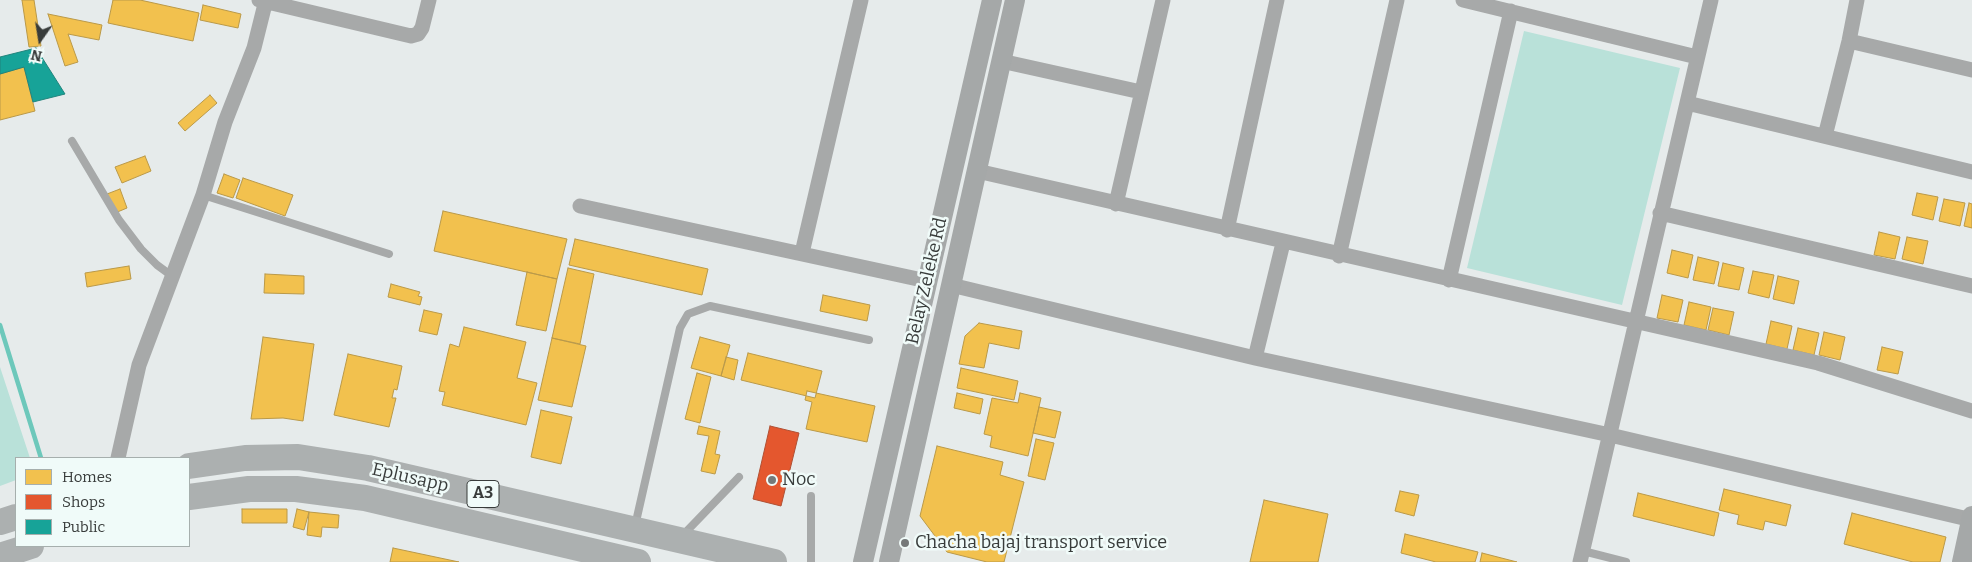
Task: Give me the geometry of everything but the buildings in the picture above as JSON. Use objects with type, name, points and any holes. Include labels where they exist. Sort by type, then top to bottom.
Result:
[{"type":"highway","name":"Eplusapp","points":[[190,466],[245,458],[298,457],[368,468],[680,538],[774,562]]},
{"type":"highway","name":"A3","points":[[190,497],[249,489],[296,489],[366,498],[638,562]]},
{"type":"highway","points":[[0,522],[15,517]]},
{"type":"highway","points":[[0,556],[28,547]]},
{"type":"street","points":[[118,457],[139,365],[203,195],[225,122],[254,48],[264,1],[411,36],[418,34],[422,28],[429,0]]},
{"type":"street","points":[[802,253],[861,0]]},
{"type":"street","name":"Belay Zeleke Rd","points":[[863,562],[992,0]]},
{"type":"street","name":"Belay Zeleke Rd","points":[[889,562],[1015,0]]},
{"type":"street","points":[[1116,204],[1163,0]]},
{"type":"street","points":[[1227,230],[1277,0]]},
{"type":"street","points":[[1339,256],[1397,0]]},
{"type":"street","points":[[1463,0],[1696,57]]},
{"type":"street","points":[[1582,557],[1710,0]]},
{"type":"street","points":[[1825,136],[1849,41],[1856,0]]},
{"type":"street","points":[[1449,280],[1511,11]]},
{"type":"street","points":[[1849,41],[1972,70]]},
{"type":"street","points":[[979,56],[1141,92]]},
{"type":"street","points":[[1687,103],[1972,172]]},
{"type":"street","points":[[977,171],[1339,256],[1818,363],[1972,410]]},
{"type":"street","points":[[580,206],[951,285],[1255,358],[1610,435],[1972,518],[1962,562]]},
{"type":"street","points":[[1660,213],[1972,286]]},
{"type":"street","points":[[1255,358],[1283,243]]},
{"type":"lane","points":[[72,141],[119,220],[152,260],[172,276]]},
{"type":"lane","points":[[203,195],[389,254]]},
{"type":"lane","points":[[634,528],[680,328],[688,314],[710,306],[869,340]]},
{"type":"lane","points":[[680,538],[739,477]]},
{"type":"lane","points":[[811,496],[811,562]]},
{"type":"lane","points":[[1582,557],[1626,562]]},
{"type":"green space","points":[[1524,31],[1680,68],[1622,305],[1467,268]]},
{"type":"green space","points":[[0,367],[30,457],[15,457],[15,480],[0,486]]},
{"type":"waterway","points":[[0,325],[41,457]]},
{"type":"place","name":"Noc","points":[[772,480]]},
{"type":"place","name":"Chacha bajaj transport service","points":[[905,543]]}]
